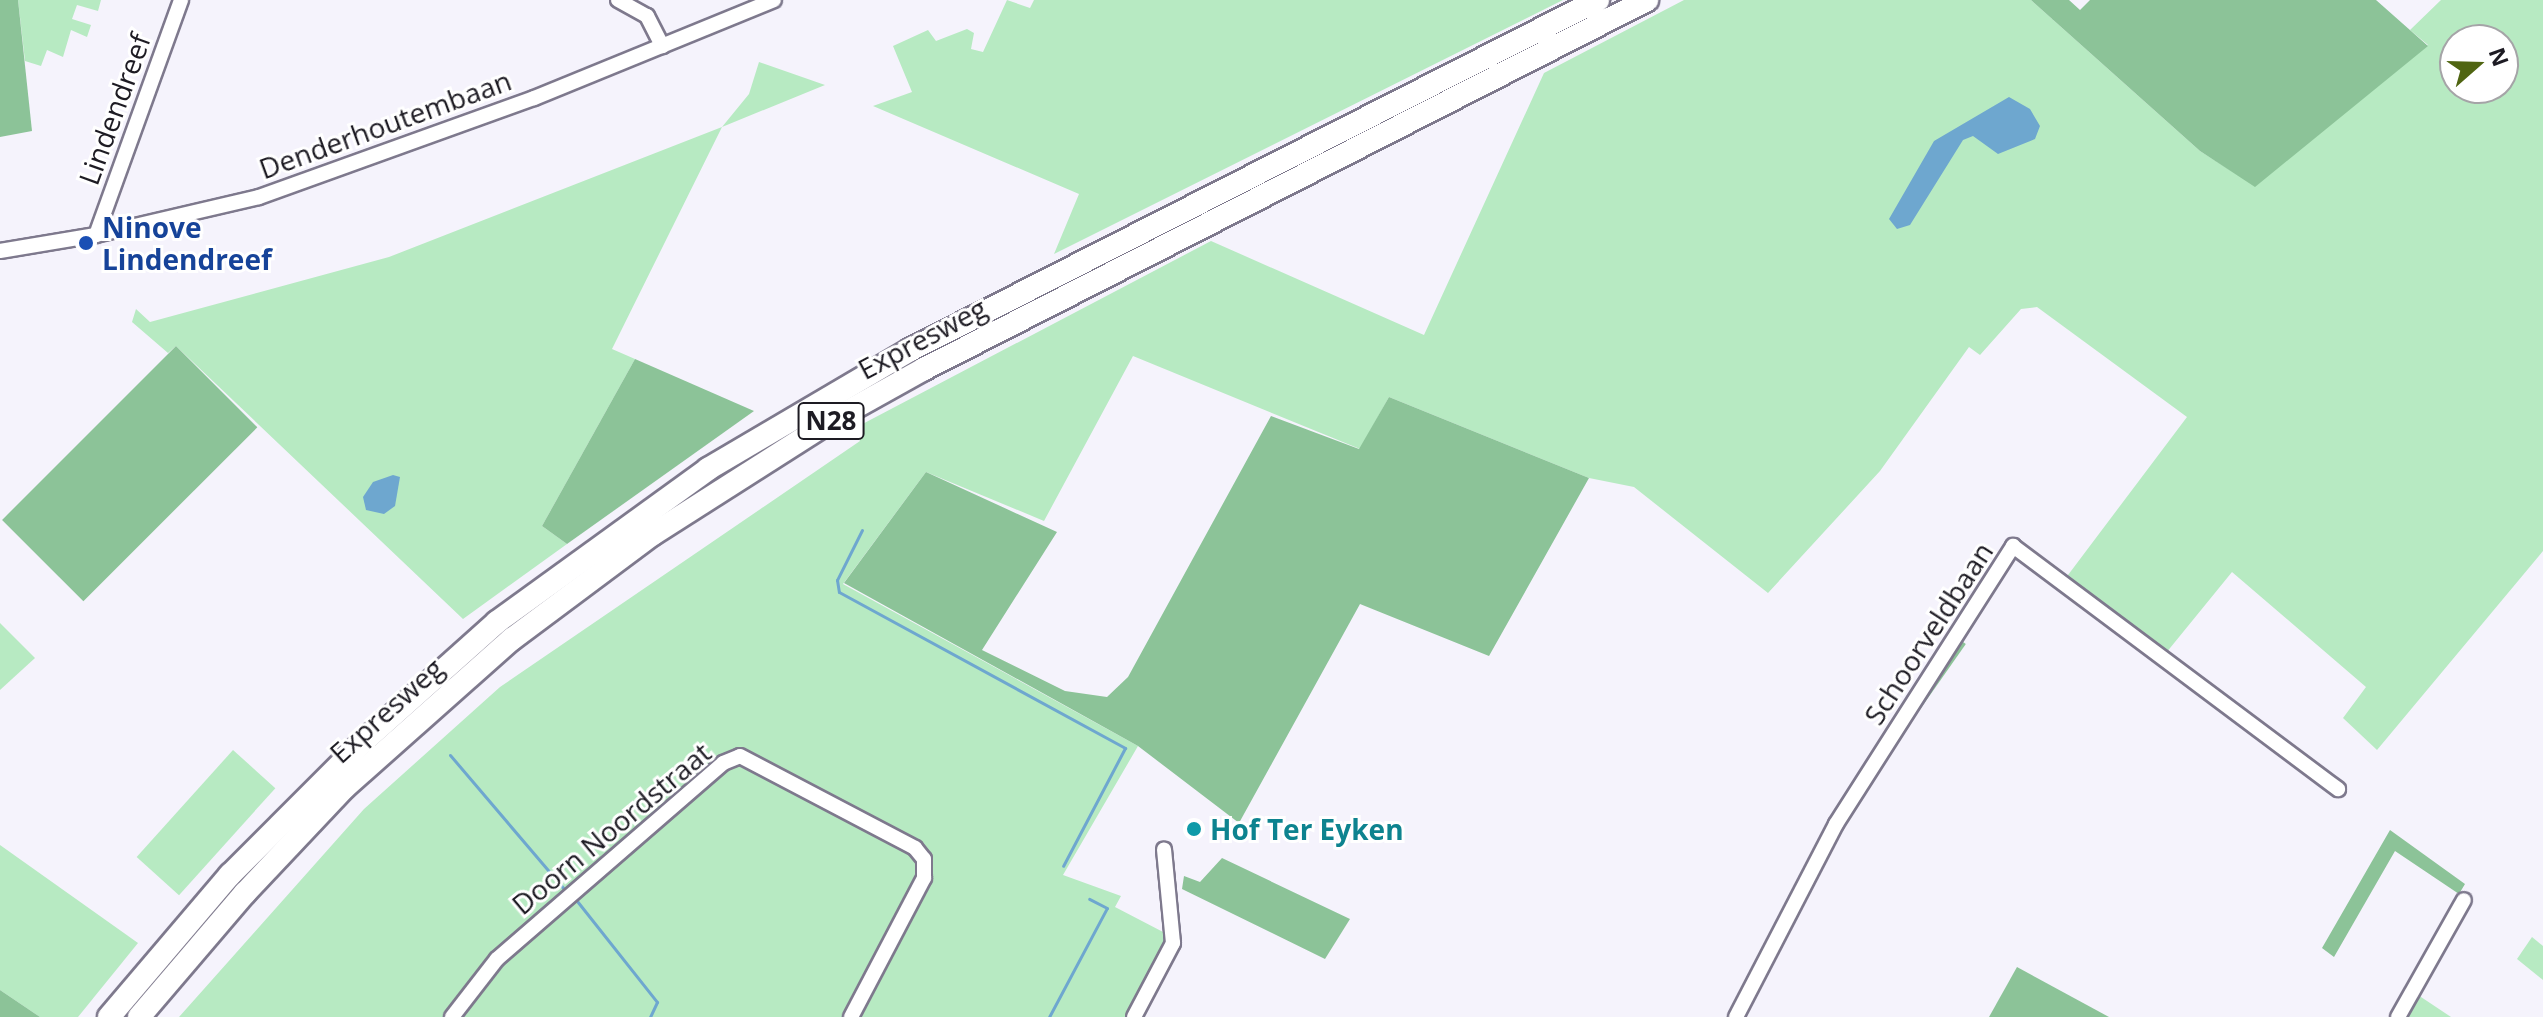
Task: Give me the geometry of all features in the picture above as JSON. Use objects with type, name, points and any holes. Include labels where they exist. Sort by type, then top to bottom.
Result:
[{"type":"highway","name":"Expresweg","points":[[109,1017],[230,875],[364,741],[497,622],[686,484],[910,350],[1598,0]]},
{"type":"highway","name":"Expresweg","points":[[139,1017],[245,893],[344,788],[512,639],[653,534],[827,423],[924,369],[1647,0]]},
{"type":"street","name":"Lindendreef","points":[[96,235],[181,0]]},
{"type":"street","points":[[618,0],[647,16],[662,46]]},
{"type":"street","name":"Denderhoutembaan","points":[[0,251],[96,235],[259,197],[662,46],[774,0]]},
{"type":"street","name":"Schoorveldbaan","points":[[1736,1017],[1836,824],[2013,546],[2338,789]]},
{"type":"street","name":"Doorn Noordstraat","points":[[452,1017],[497,959],[723,763],[740,756],[915,848],[924,859],[924,878],[851,1017]]},
{"type":"street","points":[[1134,1017],[1173,943],[1164,849]]},
{"type":"street","points":[[2398,1017],[2464,900]]},
{"type":"green space","points":[[0,0],[18,0],[32,131],[0,137]]},
{"type":"green space","points":[[18,0],[101,0],[98,11],[77,5],[72,19],[91,25],[87,37],[71,30],[63,57],[47,50],[41,66],[25,61]]},
{"type":"green space","points":[[1007,0],[1030,8],[1034,0],[1563,0],[1054,254],[1079,194],[873,106],[912,92],[893,46],[928,30],[936,41],[967,29],[974,33],[971,49],[983,52]]},
{"type":"green space","points":[[1684,0],[2031,0],[2200,151],[2255,186],[2428,45],[2410,30],[2441,0],[2543,0],[2543,551],[2377,750],[2343,718],[2366,687],[2232,572],[2166,653],[2065,579],[2187,417],[2037,307],[2021,309],[1980,355],[1969,347],[1880,471],[1768,593],[1634,487],[1589,478],[1389,397],[1360,449],[1133,356],[1044,521],[926,472],[843,584],[1138,746],[1063,875],[1121,896],[1115,907],[1165,933],[1166,944],[1129,1017],[179,1017],[364,809],[500,687],[860,441],[853,429],[1211,241],[1424,335],[1544,73]]},
{"type":"green space","points":[[2031,0],[2069,0],[2080,10],[2090,0],[2376,0],[2428,46],[2255,187],[2200,151]]},
{"type":"green space","points":[[759,62],[825,85],[722,127],[749,94]]},
{"type":"green space","points":[[722,127],[612,349],[635,359],[542,526],[567,544],[463,619],[176,346],[168,353],[132,322],[136,309],[150,322],[389,257]]},
{"type":"green space","points":[[176,346],[257,427],[83,601],[2,520]]},
{"type":"green space","points":[[635,359],[754,411],[567,544],[542,526]]},
{"type":"green space","points":[[1389,397],[1589,478],[1489,656],[1360,604],[1239,823],[1138,746],[844,583],[926,472],[1057,532],[982,650],[1065,691],[1107,697],[1128,677],[1271,416],[1359,449]]},
{"type":"green space","points":[[0,623],[35,658],[0,690]]},
{"type":"green space","points":[[1956,637],[1966,644],[1852,806],[1842,799]]},
{"type":"green space","points":[[233,750],[275,788],[179,895],[137,857]]},
{"type":"green space","points":[[2390,830],[2465,884],[2459,894],[2395,851],[2334,957],[2322,948]]},
{"type":"green space","points":[[0,845],[138,943],[78,1017],[40,1017],[0,990]]},
{"type":"green space","points":[[1222,858],[1350,919],[1325,959],[1182,889],[1184,876],[1200,882]]},
{"type":"green space","points":[[2532,937],[2543,946],[2543,980],[2517,959]]},
{"type":"green space","points":[[2017,967],[2109,1017],[1989,1017]]},
{"type":"green space","points":[[0,990],[40,1017],[0,1017]]},
{"type":"green space","points":[[2418,995],[2451,1017],[2405,1017]]},
{"type":"water","points":[[2009,97],[2030,109],[2040,126],[2035,139],[1998,154],[1973,136],[1963,140],[1910,225],[1897,229],[1889,219],[1934,141]]},
{"type":"water","points":[[393,475],[400,477],[395,506],[384,514],[366,510],[363,497],[373,482]]},
{"type":"waterway","points":[[862,530],[837,580],[839,592],[1125,748],[1063,866]]},
{"type":"waterway","points":[[450,755],[564,889]]},
{"type":"waterway","points":[[1049,1017],[1107,908],[1089,899]]},
{"type":"waterway","points":[[577,901],[657,1002],[650,1017]]},
{"type":"place","name":"Ninove Lindendreef","points":[[86,243]]},
{"type":"place","name":"Hof Ter Eyken","points":[[1194,829]]}]
